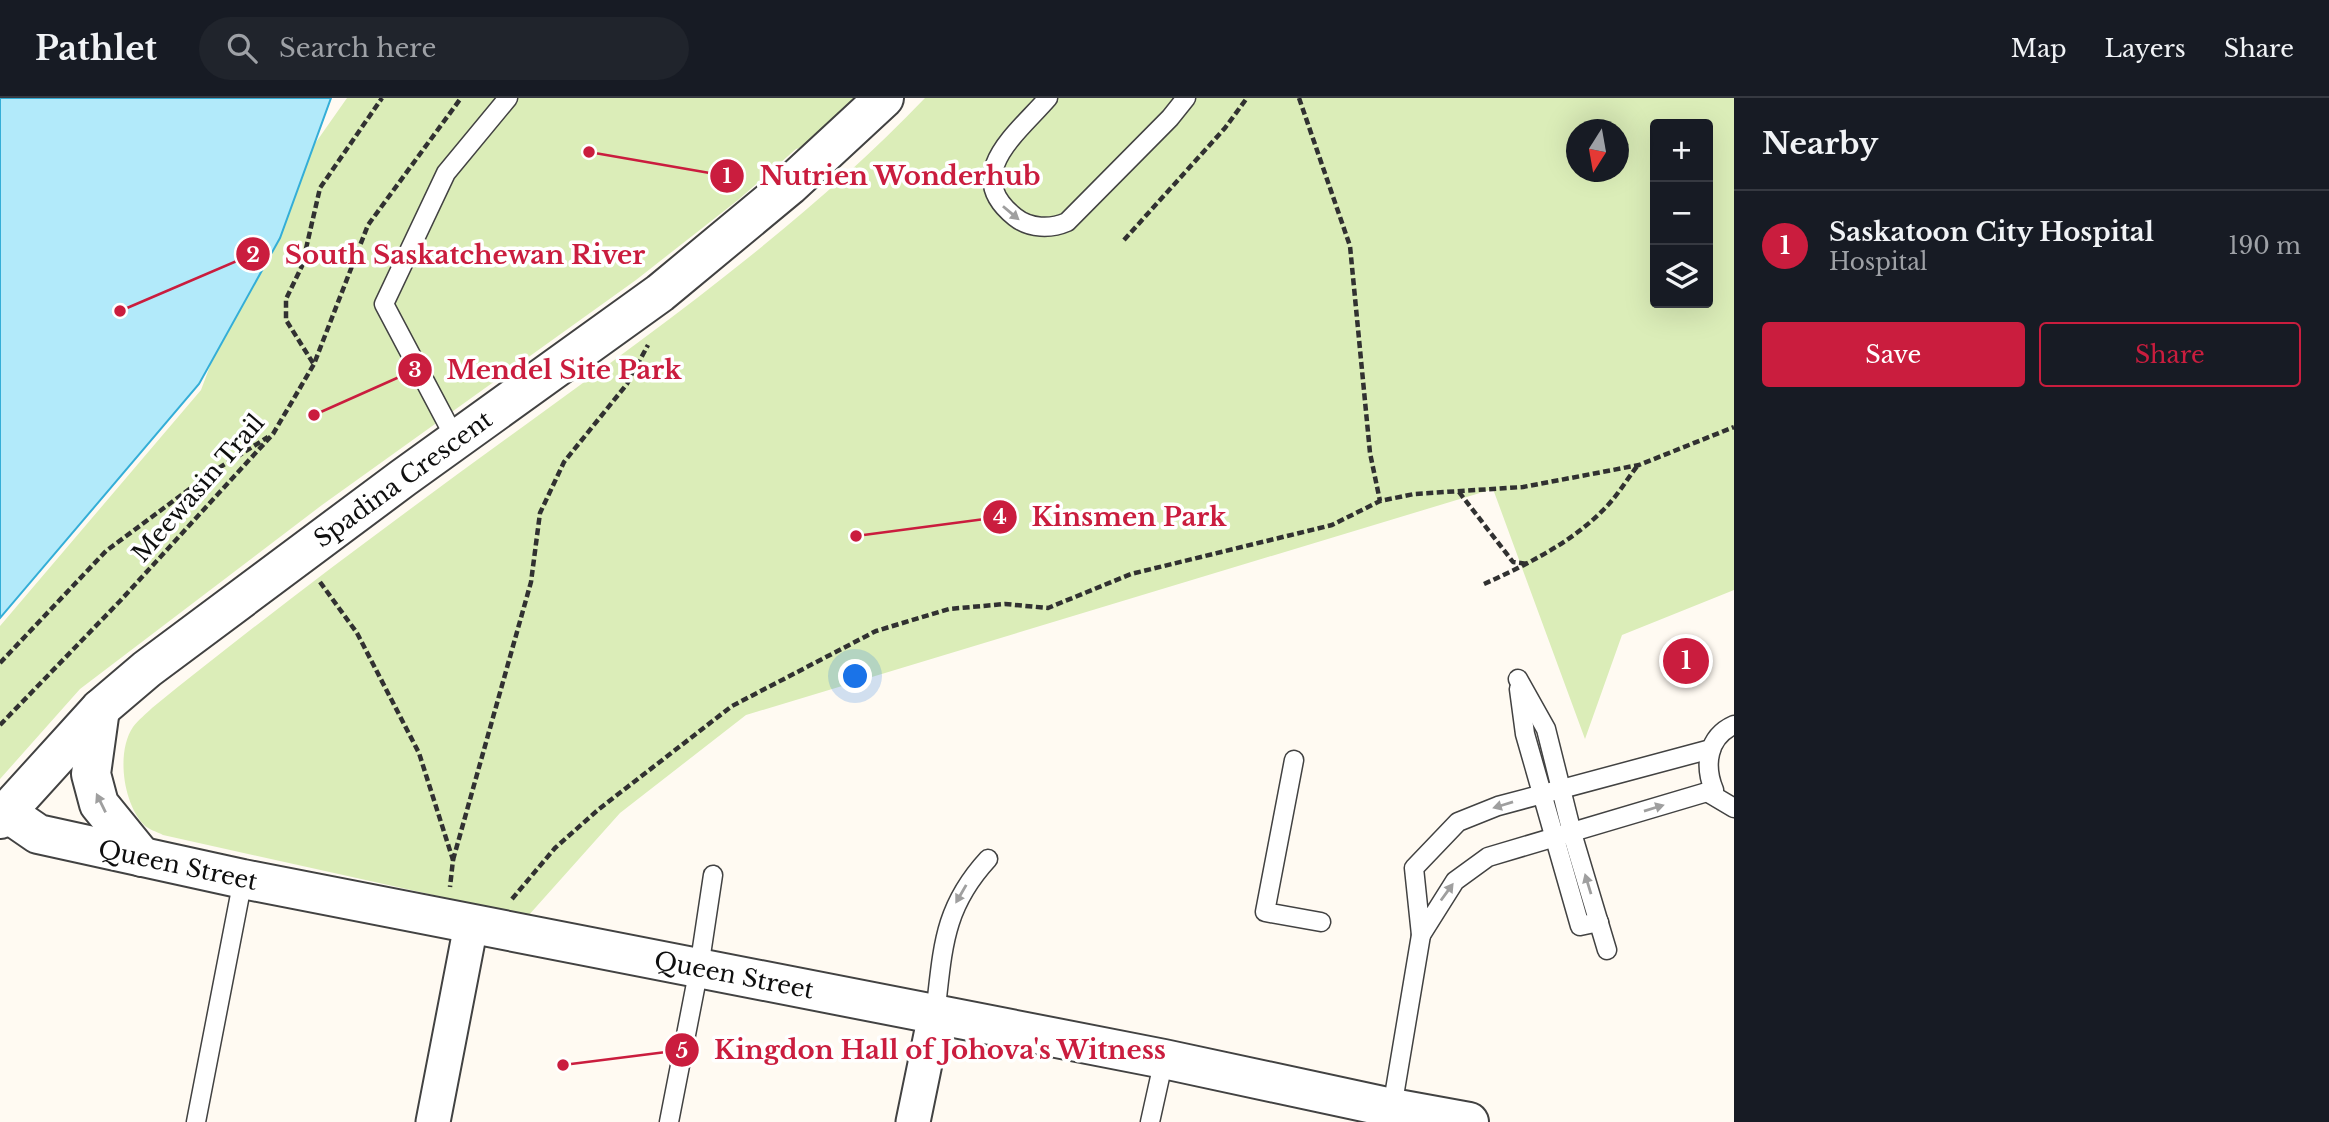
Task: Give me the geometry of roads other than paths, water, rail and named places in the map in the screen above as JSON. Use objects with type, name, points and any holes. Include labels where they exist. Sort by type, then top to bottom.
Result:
[{"type":"street","name":"Spadina Crescent","points":[[3,816],[100,709],[192,633],[660,293],[723,244],[884,98]]},
{"type":"street","points":[[100,709],[91,774],[99,804],[142,857]]},
{"type":"street","name":"Queen Street","points":[[3,816],[38,834],[243,879],[1164,1059],[1391,1115],[1469,1122]]},
{"type":"street","points":[[433,1122],[457,921]]},
{"type":"street","points":[[913,1122],[935,1015]]},
{"type":"lane","points":[[456,440],[384,304],[446,173],[508,98]]},
{"type":"lane","points":[[1048,98],[1005,146],[991,180],[992,189],[1001,205],[1021,221],[1054,227],[1067,222],[1170,118],[1186,98]]},
{"type":"lane","points":[[1599,922],[1580,926],[1525,734],[1518,679],[1546,729],[1572,832],[1599,922],[1607,950]]},
{"type":"lane","points":[[1421,935],[1455,881],[1488,857],[1714,790],[1707,762],[1711,749],[1718,737],[1734,725]]},
{"type":"lane","points":[[1391,1115],[1421,935],[1415,868],[1458,822],[1498,806],[1711,749]]},
{"type":"lane","points":[[1294,760],[1265,912],[1321,922]]},
{"type":"lane","points":[[1707,792],[1734,808]]},
{"type":"lane","points":[[935,1015],[945,935],[955,902],[970,879],[988,859]]},
{"type":"lane","points":[[669,1122],[699,968],[713,875]]},
{"type":"lane","points":[[196,1122],[243,879]]},
{"type":"lane","points":[[1150,1122],[1164,1059]]},
{"type":"water","points":[[0,98],[331,98],[280,238],[199,384],[0,618]]},
{"type":"place","name":"Nutrien Wonderhub","points":[[589,152]]},
{"type":"place","name":"South Saskatchewan River","points":[[120,311]]},
{"type":"place","name":"Mendel Site Park","points":[[314,415]]},
{"type":"place","name":"Kinsmen Park","points":[[856,536]]},
{"type":"place","name":"Saskatoon City Hospital","points":[[1686,661]]},
{"type":"place","name":"Kingdon Hall of Johova's Witness","points":[[563,1065]]}]
